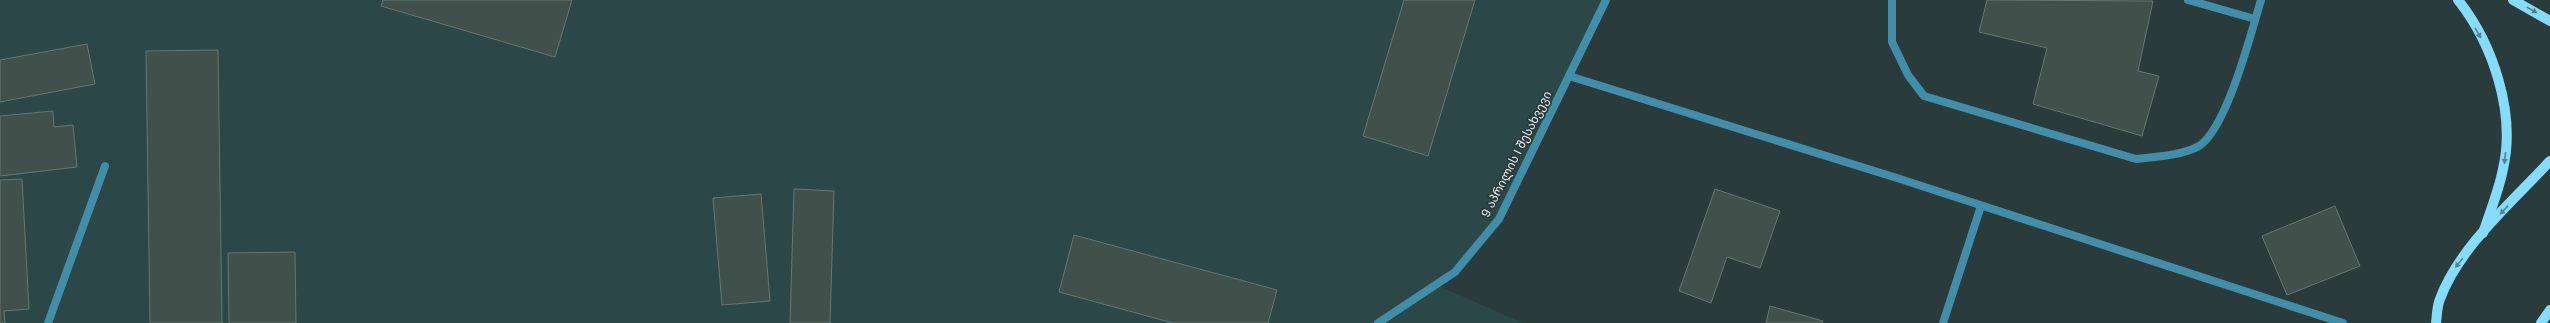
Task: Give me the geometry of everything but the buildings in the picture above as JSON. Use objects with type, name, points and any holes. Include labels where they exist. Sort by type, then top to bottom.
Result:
[{"type":"main road","points":[[2458,0],[2482,40],[2497,75],[2503,104],[2507,140],[2504,169],[2483,233]]},
{"type":"main road","points":[[2513,0],[2550,20]]},
{"type":"main road","points":[[2436,323],[2440,300],[2454,269],[2483,233],[2550,161]]},
{"type":"main road","points":[[2541,323],[2550,310]]},
{"type":"street","name":"9 აპრილის I შესახვევი","points":[[1378,323],[1455,272],[1499,220],[1606,0]]},
{"type":"street","points":[[1892,0],[1892,42],[1908,75],[1924,96],[2136,159],[2167,156],[2199,146],[2220,121],[2239,73],[2261,0]]},
{"type":"street","points":[[2188,0],[2255,19]]},
{"type":"street","points":[[1569,76],[1981,206],[2343,323]]},
{"type":"street","points":[[48,323],[105,166]]},
{"type":"street","points":[[1944,323],[1981,206]]},
{"type":"shaded area","points":[[0,0],[1609,0],[1502,222],[1472,256],[1439,286],[1523,323],[0,323]]}]
